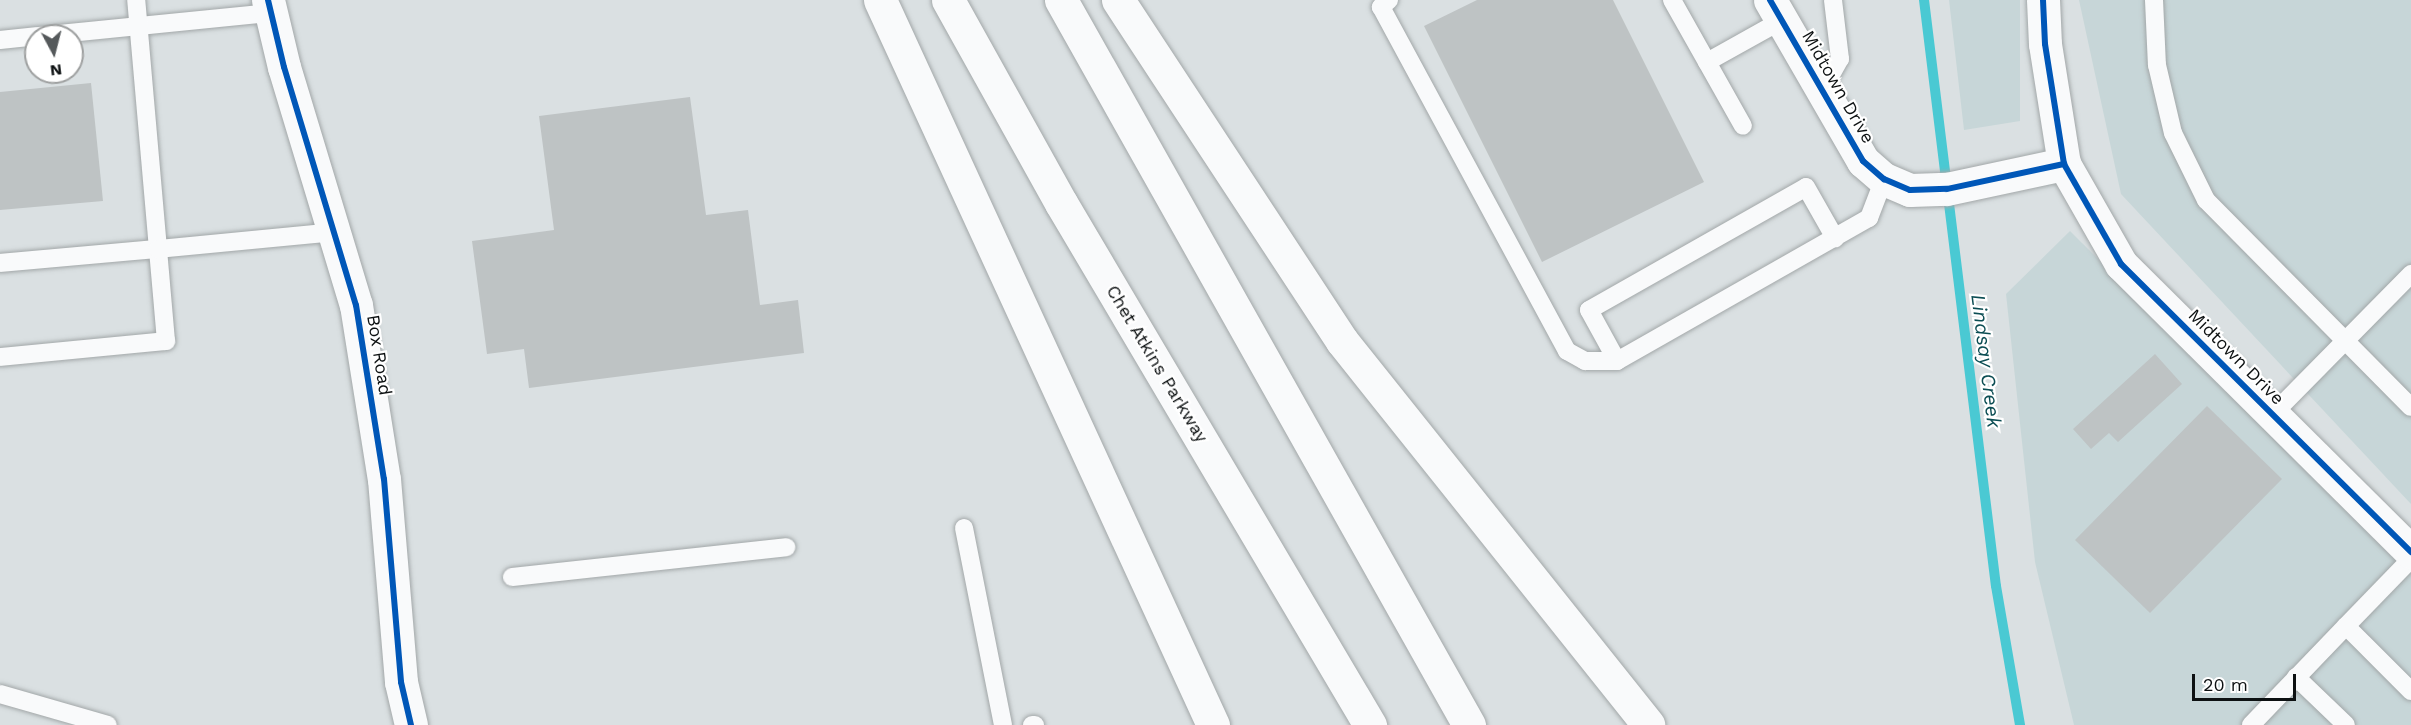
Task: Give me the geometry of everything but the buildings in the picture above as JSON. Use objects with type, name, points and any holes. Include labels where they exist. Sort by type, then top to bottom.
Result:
[{"type":"main road","points":[[880,0],[1213,725]]},
{"type":"main road","name":"Chet Atkins Parkway","points":[[948,0],[1061,202],[1370,725]]},
{"type":"main road","points":[[1061,0],[1469,725]]},
{"type":"main road","points":[[1118,0],[1342,341],[1648,725]]},
{"type":"main road","name":"Midtown Drive","points":[[2043,0],[2045,44],[2064,164],[2121,264],[2411,552]]},
{"type":"main road","name":"Box Road","points":[[269,7],[356,305],[384,479],[401,682],[411,725]]},
{"type":"main road","name":"Midtown Drive","points":[[1776,10],[1863,161],[1884,179],[1910,190],[1947,189],[2064,164]]},
{"type":"main road","name":"Box Road","points":[[386,725],[401,682]]},
{"type":"lane","points":[[0,357],[166,341],[136,0]]},
{"type":"lane","points":[[1389,0],[1381,7],[1567,351],[1586,361],[1617,361],[1869,218],[1884,179]]},
{"type":"lane","points":[[1672,0],[1743,126]]},
{"type":"lane","points":[[1822,91],[1840,60],[1833,0]]},
{"type":"lane","points":[[2154,0],[2157,64],[2173,133],[2206,200],[2411,407]]},
{"type":"lane","points":[[84,32],[138,27],[269,7]]},
{"type":"lane","points":[[1707,62],[1776,10]]},
{"type":"lane","points":[[0,40],[24,37]]},
{"type":"lane","points":[[1617,361],[1589,310],[1806,187],[1835,238]]},
{"type":"lane","points":[[0,263],[334,232]]},
{"type":"lane","points":[[2273,414],[2411,274]]},
{"type":"lane","points":[[964,528],[1002,725]]},
{"type":"lane","points":[[512,577],[786,547]]},
{"type":"lane","points":[[2251,725],[2411,559]]},
{"type":"lane","points":[[2346,626],[2411,691]]},
{"type":"lane","points":[[2296,677],[2346,725]]},
{"type":"lane","points":[[0,694],[108,725]]},
{"type":"shaded area","points":[[1949,0],[2020,0],[2020,121],[1964,130]]},
{"type":"shaded area","points":[[2079,0],[2411,0],[2411,504],[2121,194]]},
{"type":"shaded area","points":[[2070,231],[2411,571],[2411,725],[2074,725],[2035,562],[2006,294]]},
{"type":"waterway","name":"Lindsay Creek","points":[[1924,0],[1996,586],[2020,725]]},
{"type":"cycle path","points":[[268,0],[284,67],[356,305],[384,479],[401,682],[411,725]]},
{"type":"cycle path","points":[[1770,0],[1863,161],[1884,179],[1910,190],[1947,189],[2064,164]]},
{"type":"cycle path","points":[[2043,0],[2045,44],[2064,164],[2121,264],[2411,552]]}]
